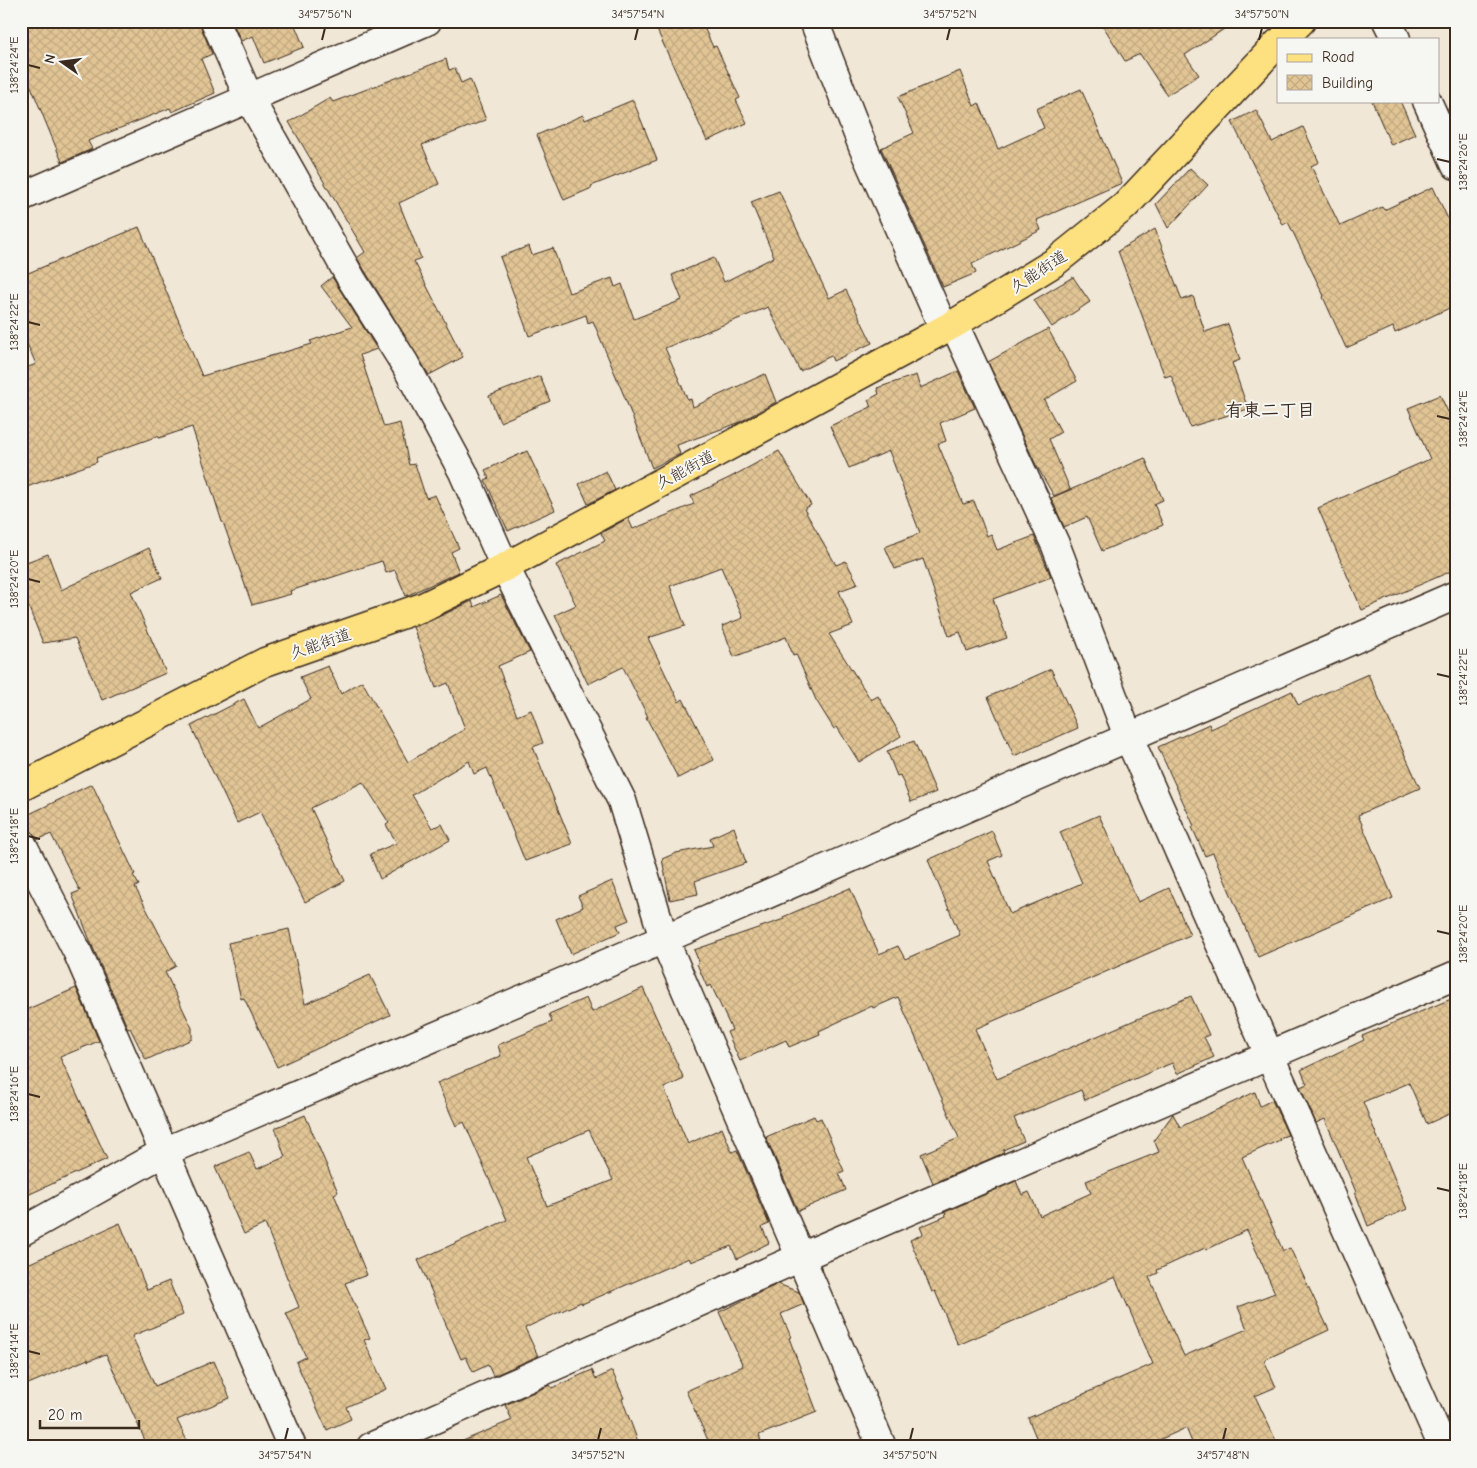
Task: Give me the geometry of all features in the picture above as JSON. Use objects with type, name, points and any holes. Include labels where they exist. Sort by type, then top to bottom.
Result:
[{"type":"main road","points":[[1283,38],[1301,21]]},
{"type":"main road","name":"久能街道","points":[[21,787],[265,662],[423,607],[505,567],[949,326],[1055,262],[1125,206],[1277,44]]},
{"type":"street","points":[[215,21],[249,98],[352,280],[405,364],[463,472],[505,567],[622,801],[664,939],[882,1447]]},
{"type":"street","points":[[21,197],[427,21]]},
{"type":"street","points":[[814,21],[863,147],[1056,546],[1128,736],[1444,1444]]},
{"type":"street","points":[[1387,21],[1396,38]]},
{"type":"street","points":[[1427,102],[1456,165]]},
{"type":"street","points":[[21,1232],[164,1152],[664,939],[1456,595]]},
{"type":"street","points":[[21,842],[77,951],[292,1447]]},
{"type":"street","points":[[371,1447],[801,1256],[1456,975]]},
{"type":"building","points":[[21,21],[200,21],[212,54],[201,59],[215,93],[172,112],[170,108],[88,141],[92,149],[62,162],[21,62]]},
{"type":"building","points":[[232,21],[293,21],[304,47],[264,63],[253,36],[241,41]]},
{"type":"building","points":[[653,21],[701,21],[713,47],[716,46],[740,98],[736,100],[747,123],[707,141]]},
{"type":"building","points":[[1100,21],[1236,21],[1185,55],[1199,75],[1167,95],[1140,54],[1125,61]]},
{"type":"building","points":[[446,59],[449,70],[455,68],[461,83],[470,79],[486,120],[422,145],[439,184],[399,203],[421,258],[414,261],[463,357],[429,375],[357,258],[365,252],[289,122],[330,98],[333,102]]},
{"type":"building","points":[[960,71],[974,106],[979,103],[998,149],[1044,128],[1036,109],[1081,89],[1122,183],[1037,220],[1041,230],[972,264],[976,273],[943,287],[881,148],[914,133],[898,97]]},
{"type":"building","points":[[633,100],[657,160],[591,186],[592,188],[564,200],[537,135],[583,115],[585,120]]},
{"type":"building","points":[[1372,102],[1400,102],[1415,134],[1391,145]]},
{"type":"building","points":[[1256,110],[1272,142],[1303,127],[1319,162],[1311,166],[1340,226],[1382,207],[1384,210],[1433,187],[1456,236],[1456,305],[1395,333],[1393,327],[1346,348],[1324,296],[1288,222],[1283,225],[1232,122]]},
{"type":"building","points":[[1190,168],[1208,185],[1168,228],[1156,204]]},
{"type":"building","points":[[779,191],[829,298],[846,290],[872,343],[833,361],[831,356],[800,371],[768,307],[665,348],[688,400],[691,399],[693,407],[765,374],[776,402],[738,423],[677,445],[680,454],[652,468],[593,321],[588,323],[586,315],[529,336],[500,257],[529,246],[532,255],[553,248],[569,293],[612,278],[615,287],[622,284],[634,319],[682,300],[672,275],[714,258],[724,282],[774,257],[751,202]]},
{"type":"building","points":[[139,227],[202,376],[312,344],[310,341],[352,327],[321,286],[332,277],[377,349],[360,355],[384,427],[400,423],[409,465],[415,464],[426,498],[435,495],[459,548],[451,552],[459,572],[406,596],[395,570],[386,573],[382,561],[290,591],[291,594],[252,605],[222,522],[192,427],[159,438],[158,436],[96,458],[97,462],[21,489],[21,370],[36,364],[21,330],[21,276]]},
{"type":"building","points":[[1155,229],[1182,300],[1193,296],[1205,332],[1228,324],[1240,360],[1232,363],[1248,409],[1190,427],[1171,375],[1165,377],[1118,251]]},
{"type":"building","points":[[1073,277],[1090,302],[1052,327],[1034,300]]},
{"type":"building","points":[[1048,329],[1077,381],[1044,400],[1061,432],[1049,439],[1070,489],[1054,496],[1036,465],[988,362]]},
{"type":"building","points":[[958,371],[975,408],[940,423],[946,441],[938,444],[963,504],[974,501],[987,536],[991,534],[997,550],[1034,536],[1051,577],[993,599],[1007,638],[967,652],[960,632],[949,636],[923,559],[895,569],[885,547],[920,533],[889,451],[849,468],[830,426],[871,407],[868,400],[879,394],[877,388],[916,375],[920,388]]},
{"type":"building","points":[[540,376],[550,401],[500,422],[489,396]]},
{"type":"building","points":[[1440,395],[1448,412],[1456,408],[1456,569],[1362,610],[1318,508],[1430,459],[1408,408]]},
{"type":"building","points":[[527,451],[555,510],[508,531],[485,480],[489,478],[485,470]]},
{"type":"building","points":[[779,451],[811,505],[804,509],[836,565],[846,561],[858,584],[839,591],[853,625],[829,634],[871,700],[878,696],[901,736],[859,762],[837,727],[834,729],[816,700],[796,654],[793,655],[786,637],[734,657],[722,626],[743,618],[721,567],[670,586],[685,626],[648,638],[679,702],[683,699],[714,760],[678,778],[646,717],[648,717],[623,667],[588,684],[555,615],[576,605],[556,565],[605,541],[601,533],[628,518],[633,529],[694,504],[691,496]]},
{"type":"building","points":[[1145,458],[1163,500],[1154,504],[1163,525],[1102,551],[1087,517],[1064,527],[1051,498]]},
{"type":"building","points":[[606,471],[615,490],[588,504],[579,484]]},
{"type":"building","points":[[149,548],[162,578],[131,592],[166,673],[102,700],[75,638],[43,643],[21,588],[21,564],[48,554],[61,590]]},
{"type":"building","points":[[501,595],[530,652],[498,666],[517,716],[531,710],[543,743],[533,747],[572,844],[525,861],[487,768],[474,774],[469,761],[412,795],[432,828],[442,824],[450,840],[380,879],[370,854],[397,843],[386,825],[389,823],[363,782],[311,808],[345,881],[305,902],[260,812],[237,823],[191,726],[244,699],[258,728],[311,699],[300,677],[328,666],[341,694],[362,681],[408,762],[465,729],[448,683],[436,688],[413,627],[472,601],[474,607]]},
{"type":"building","points":[[1051,669],[1078,728],[1014,756],[988,697]]},
{"type":"building","points":[[1368,674],[1420,788],[1358,815],[1393,898],[1258,957],[1213,853],[1205,856],[1192,827],[1194,826],[1158,747],[1209,724],[1211,729],[1292,691],[1298,705]]},
{"type":"building","points":[[914,741],[936,792],[911,802],[900,775],[897,776],[887,751]]},
{"type":"building","points":[[92,784],[135,874],[133,875],[139,885],[135,887],[176,966],[165,972],[192,1028],[192,1039],[146,1060],[130,1028],[128,1029],[91,943],[72,894],[80,891],[51,834],[37,840],[30,829],[21,826],[21,818]]},
{"type":"building","points":[[1099,815],[1138,902],[1169,888],[1190,935],[975,1029],[997,1079],[1191,996],[1209,1035],[1204,1037],[1214,1057],[1177,1074],[1172,1063],[1085,1100],[1081,1090],[1014,1118],[1024,1141],[1003,1150],[1004,1153],[933,1183],[921,1154],[959,1138],[898,997],[873,1008],[872,1006],[819,1031],[820,1034],[789,1047],[786,1040],[740,1061],[727,1032],[732,1030],[711,985],[707,987],[697,964],[699,962],[694,950],[784,919],[783,917],[850,888],[879,954],[898,946],[905,959],[960,935],[928,860],[992,831],[1002,855],[988,861],[1010,914],[1082,883],[1060,832]]},
{"type":"building","points":[[734,827],[746,863],[695,881],[698,894],[670,900],[662,859],[676,853],[713,846],[710,838]]},
{"type":"building","points":[[612,881],[629,920],[617,925],[620,932],[571,954],[556,919],[583,907],[578,896]]},
{"type":"building","points":[[289,929],[305,1004],[370,975],[390,1015],[277,1067],[244,998],[241,999],[228,943]]},
{"type":"building","points":[[76,988],[99,1041],[60,1057],[107,1159],[21,1198],[21,1012]]},
{"type":"building","points":[[643,988],[684,1079],[664,1088],[688,1144],[722,1128],[732,1152],[737,1150],[769,1224],[762,1227],[769,1243],[737,1259],[731,1246],[691,1262],[689,1258],[582,1304],[581,1302],[525,1328],[538,1356],[493,1376],[488,1365],[473,1372],[466,1357],[461,1359],[418,1260],[507,1220],[464,1122],[456,1126],[437,1083],[501,1056],[498,1045],[552,1022],[549,1014],[586,998],[592,1012]],"holes":[[[589,1130],[613,1180],[547,1206],[526,1157]]]},
{"type":"building","points":[[1456,997],[1456,1111],[1427,1124],[1409,1083],[1363,1102],[1407,1209],[1368,1226],[1356,1192],[1325,1119],[1316,1123],[1300,1087],[1307,1084],[1301,1070],[1364,1040],[1362,1036]]},
{"type":"building","points":[[1255,1092],[1260,1106],[1272,1100],[1288,1135],[1242,1157],[1283,1251],[1290,1248],[1329,1330],[1264,1360],[1276,1387],[1255,1396],[1279,1447],[1194,1447],[1186,1428],[1143,1447],[1040,1447],[1028,1418],[1153,1364],[1115,1277],[958,1345],[935,1291],[932,1292],[910,1240],[923,1234],[920,1227],[946,1216],[945,1212],[1016,1181],[1022,1195],[1029,1192],[1040,1216],[1091,1193],[1086,1181],[1159,1152],[1154,1140],[1173,1114],[1180,1127]],"holes":[[[1247,1230],[1275,1293],[1238,1307],[1247,1329],[1184,1356],[1149,1277],[1158,1273],[1157,1270],[1205,1248],[1206,1250]]]},
{"type":"building","points":[[305,1115],[338,1192],[334,1194],[367,1275],[345,1283],[370,1338],[364,1340],[386,1389],[346,1407],[351,1419],[327,1430],[296,1362],[306,1357],[286,1313],[299,1307],[265,1224],[244,1234],[215,1167],[249,1152],[257,1169],[285,1157],[275,1128]]},
{"type":"building","points":[[814,1116],[816,1120],[821,1118],[844,1171],[839,1173],[846,1190],[798,1211],[766,1137]]},
{"type":"building","points":[[120,1223],[147,1290],[169,1281],[183,1315],[132,1336],[155,1386],[214,1361],[230,1398],[177,1420],[190,1447],[148,1447],[106,1354],[88,1361],[88,1359],[21,1387],[21,1267]]},
{"type":"building","points":[[778,1284],[799,1292],[804,1304],[781,1314],[817,1412],[759,1435],[763,1447],[711,1447],[686,1391],[743,1366],[719,1312]]},
{"type":"building","points":[[592,1370],[596,1379],[612,1371],[624,1398],[622,1399],[640,1447],[449,1447],[512,1420],[505,1405],[550,1385],[552,1388]]},
{"type":"district","name":"有東二丁目","points":[[1270,410]]}]
